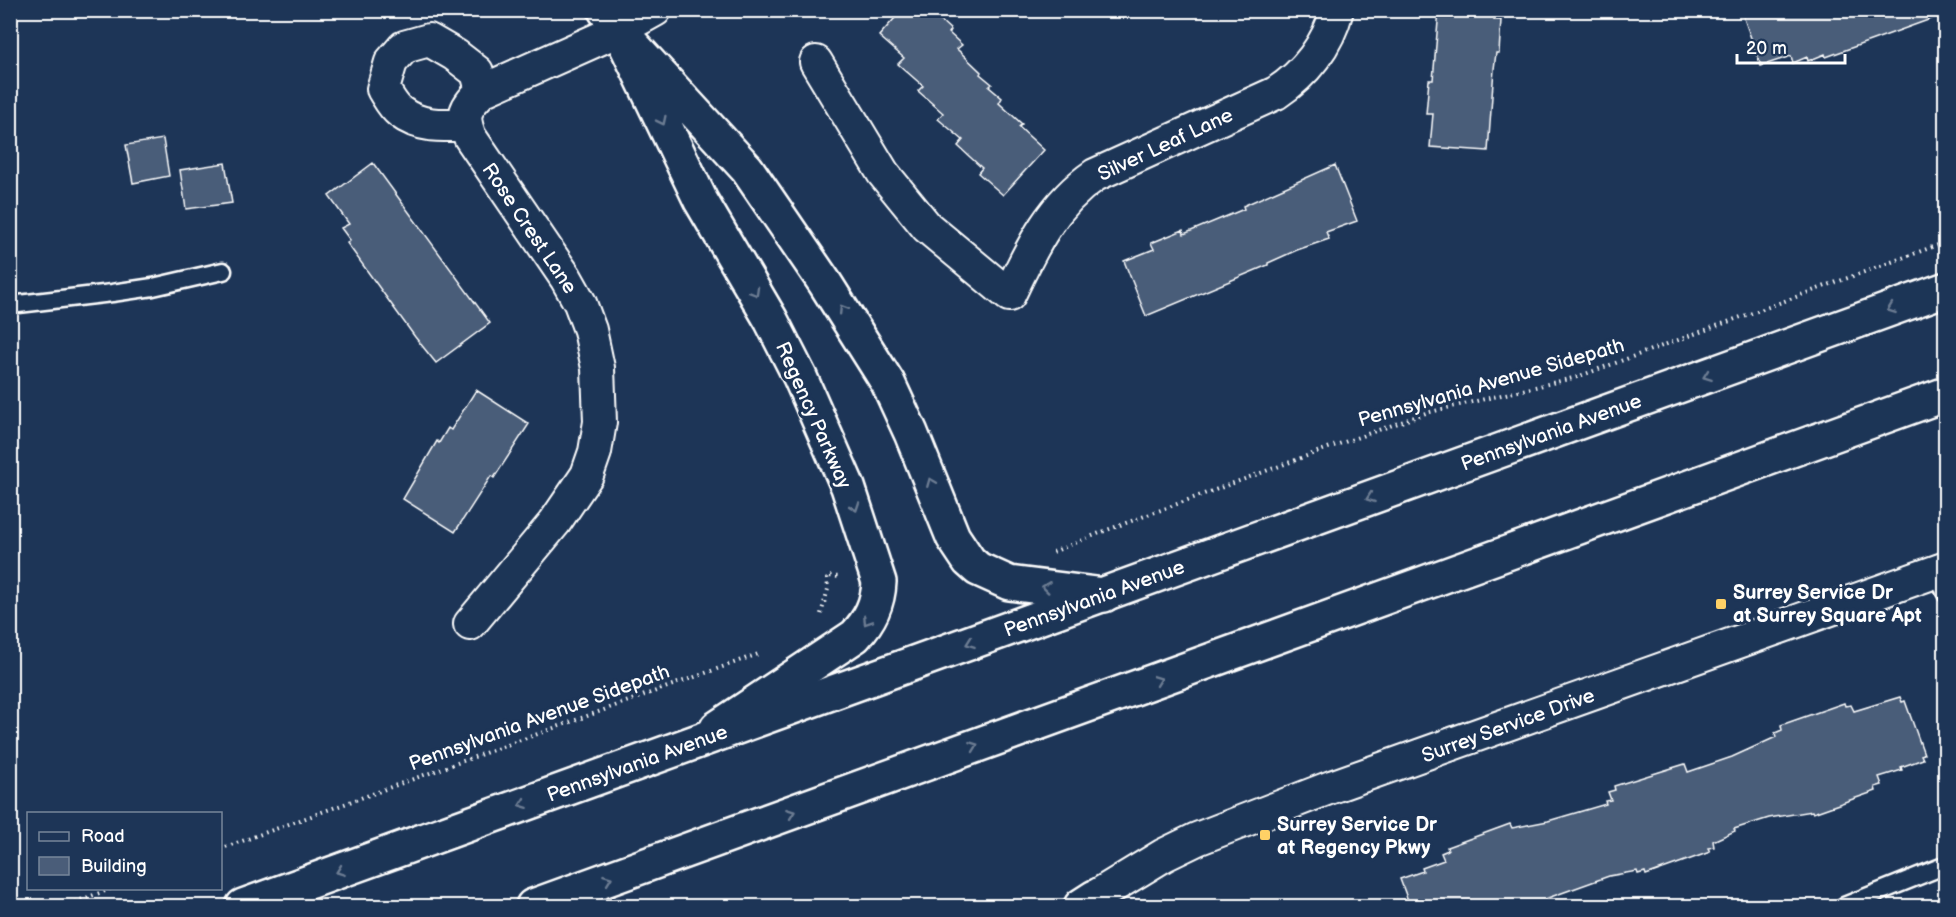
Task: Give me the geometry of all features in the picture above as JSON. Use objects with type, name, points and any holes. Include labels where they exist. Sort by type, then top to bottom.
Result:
[{"type":"main road","points":[[612,20],[747,169],[825,283],[888,383],[953,537],[969,561],[978,569],[1009,583],[1104,595]]},
{"type":"main road","name":"Regency Parkway","points":[[612,20],[701,201],[771,320],[800,377],[848,487],[879,582],[874,609],[866,624],[855,636],[696,741]]},
{"type":"main road","name":"Pennsylvania Avenue","points":[[243,906],[1946,289]]},
{"type":"main road","points":[[533,906],[1946,394]]},
{"type":"street","points":[[482,91],[477,72],[455,55],[429,40],[404,47],[391,62],[383,89],[399,112],[416,121],[438,126],[465,124],[466,111],[470,103],[482,91],[612,20],[655,10]]},
{"type":"street","name":"Silver Leaf Lane","points":[[816,62],[883,173],[927,227],[1009,295],[1034,242],[1055,213],[1081,184],[1095,175],[1276,93],[1291,83],[1324,44],[1337,10]]},
{"type":"street","name":"Rose Crest Lane","points":[[465,124],[481,155],[566,278],[580,303],[590,330],[598,368],[600,422],[595,452],[587,475],[555,522],[470,624]]},
{"type":"street","name":"Surrey Service Drive","points":[[1092,903],[1164,855],[1197,839],[1334,786],[1943,578]]},
{"type":"lane","points":[[10,305],[122,292],[223,271]]},
{"type":"lane","points":[[1850,905],[1946,865]]},
{"type":"path","name":"Pennsylvania Avenue Sidepath","points":[[1047,554],[1426,413],[1577,377],[1946,242]]},
{"type":"path","points":[[818,620],[826,603],[827,576]]},
{"type":"path","name":"Pennsylvania Avenue Sidepath","points":[[222,848],[771,650]]},
{"type":"path","points":[[64,906],[108,890]]},
{"type":"building","points":[[902,10],[929,10],[951,30],[949,33],[962,45],[957,49],[992,84],[989,87],[1002,98],[999,103],[1022,124],[1019,127],[1044,150],[1003,195],[978,173],[982,168],[958,146],[963,140],[938,119],[943,113],[918,91],[923,86],[898,64],[904,58],[879,36]]},
{"type":"building","points":[[1439,10],[1495,10],[1494,20],[1501,20],[1499,53],[1496,53],[1494,69],[1488,151],[1430,147],[1433,114],[1426,114],[1429,80],[1433,80]]},
{"type":"building","points":[[1741,10],[1941,10],[1942,15],[1826,57],[1825,54],[1808,61],[1807,57],[1793,63],[1791,56],[1761,66]]},
{"type":"building","points":[[163,139],[169,176],[133,183],[126,145]]},
{"type":"building","points":[[225,163],[232,203],[186,209],[180,170]]},
{"type":"building","points":[[373,163],[490,323],[436,363],[347,243],[350,240],[341,228],[349,224],[329,196]]},
{"type":"building","points":[[1335,165],[1357,221],[1326,232],[1329,239],[1297,250],[1268,265],[1146,316],[1124,261],[1154,249],[1151,243],[1183,230],[1184,234],[1244,209],[1243,206]]},
{"type":"building","points":[[476,390],[529,424],[494,478],[491,476],[455,532],[403,499],[437,441],[439,443],[448,428],[451,430]]},
{"type":"building","points":[[1900,697],[1902,702],[1905,701],[1924,754],[1921,755],[1923,759],[1901,767],[1902,770],[1879,777],[1882,785],[1875,787],[1876,791],[1813,813],[1812,811],[1769,818],[1734,829],[1735,831],[1713,841],[1714,847],[1708,848],[1710,852],[1646,875],[1645,872],[1638,874],[1637,871],[1609,876],[1545,899],[1548,906],[1410,906],[1400,879],[1444,860],[1441,853],[1448,850],[1447,847],[1510,824],[1512,828],[1548,821],[1606,804],[1605,801],[1611,800],[1608,792],[1615,790],[1614,786],[1685,764],[1688,772],[1732,757],[1776,737],[1775,733],[1782,730],[1781,725],[1844,703],[1845,706],[1851,705],[1854,711]]},
{"type":"place","name":"Surrey Service Dr at Surrey Square Apt","points":[[1721,604]]},
{"type":"place","name":"Surrey Service Dr at Regency Pkwy","points":[[1265,835]]}]
